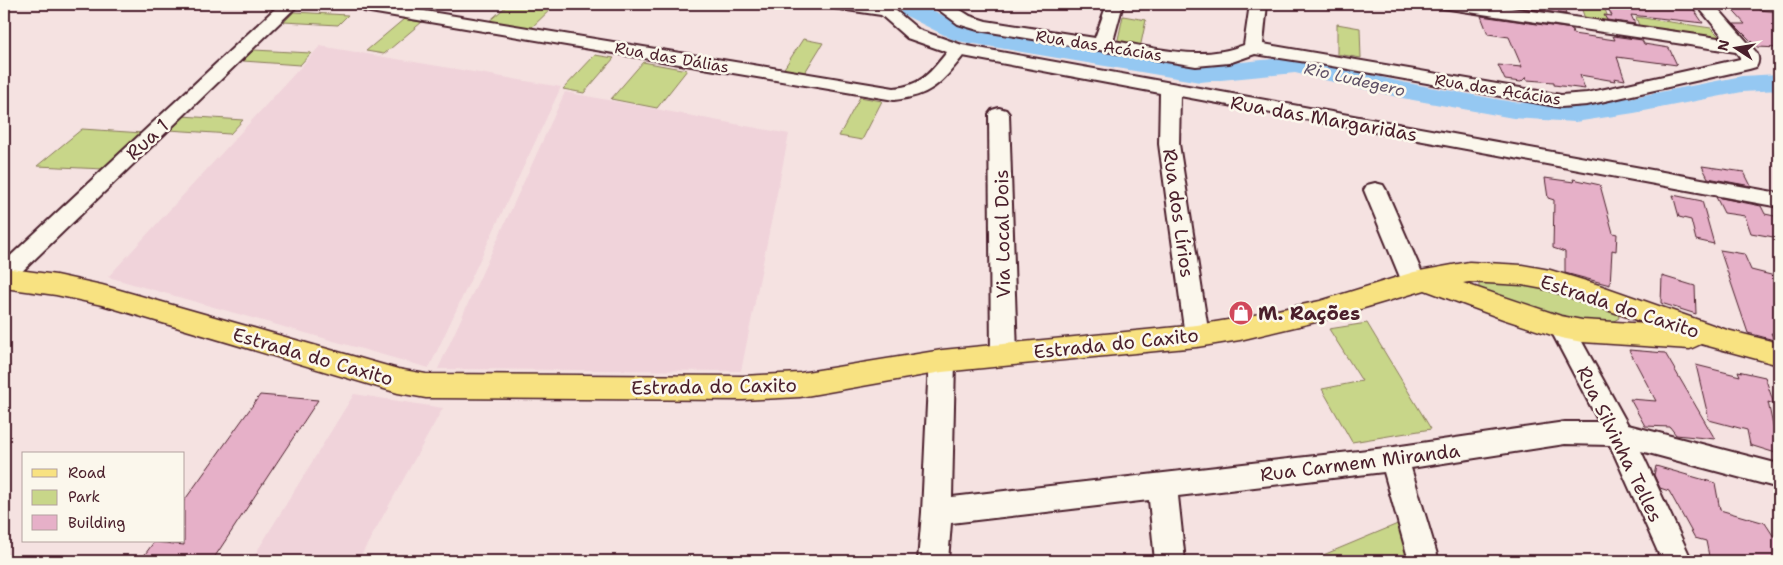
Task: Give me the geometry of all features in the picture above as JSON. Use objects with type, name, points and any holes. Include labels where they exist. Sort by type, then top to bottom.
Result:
[{"type":"main road","name":"Estrada do Caxito","points":[[4,276],[102,294],[398,381],[426,386],[743,388],[800,385],[942,361],[1197,336],[1240,329],[1320,311],[1421,281],[1473,285],[1522,275],[1550,280],[1722,340],[1779,354]]},
{"type":"main road","name":"Estrada do Caxito","points":[[1473,285],[1561,327],[1582,331],[1722,340]]},
{"type":"street","name":"Rua 1","points":[[4,276],[290,4]]},
{"type":"street","points":[[840,4],[886,7]]},
{"type":"street","name":"Rua das Acácias","points":[[940,4],[969,12],[1000,30],[1102,46],[1196,60],[1228,57],[1253,48],[1326,59],[1561,101],[1586,99],[1743,66],[1750,61],[1749,56],[1741,47]]},
{"type":"street","points":[[1102,46],[1116,4]]},
{"type":"street","points":[[1253,48],[1259,4]]},
{"type":"street","points":[[1449,4],[1741,47]]},
{"type":"street","points":[[1704,4],[1741,47]]},
{"type":"street","name":"Rua das Dálias","points":[[370,7],[424,9],[894,94],[908,94],[925,87],[937,77],[958,50]]},
{"type":"street","name":"Rua das Margaridas","points":[[886,7],[913,34],[958,50],[1779,200]]},
{"type":"street","name":"Rua dos Lírios","points":[[1170,90],[1169,144],[1197,336]]},
{"type":"street","name":"Via Local Dois","points":[[999,114],[1004,354]]},
{"type":"street","points":[[1375,190],[1421,281]]},
{"type":"street","points":[[1620,303],[1629,318],[1629,333]]},
{"type":"street","name":"Rua Silvinha Telles","points":[[1561,327],[1619,434],[1677,561]]},
{"type":"street","points":[[933,561],[937,512],[942,361]]},
{"type":"street","name":"Rua Carmem Miranda","points":[[937,512],[1394,459],[1564,433],[1619,434],[1779,476]]},
{"type":"street","points":[[1394,459],[1424,561]]},
{"type":"street","points":[[1162,486],[1170,561]]},
{"type":"shaded area","points":[[320,46],[561,87],[429,368],[108,277]]},
{"type":"shaded area","points":[[565,92],[789,134],[741,371],[438,369]]},
{"type":"shaded area","points":[[354,394],[443,408],[358,561],[251,561]]},
{"type":"green space","points":[[509,4],[556,4],[528,31],[487,23]]},
{"type":"green space","points":[[1580,4],[1603,4],[1610,23],[1585,19]]},
{"type":"green space","points":[[294,12],[348,15],[338,25],[284,22]]},
{"type":"green space","points":[[1123,16],[1146,20],[1140,48],[1117,44]]},
{"type":"green space","points":[[1636,17],[1711,28],[1723,40],[1640,29]]},
{"type":"green space","points":[[404,19],[422,22],[384,54],[366,51]]},
{"type":"green space","points":[[1337,24],[1360,28],[1361,58],[1337,54]]},
{"type":"green space","points":[[803,39],[823,43],[802,77],[781,73]]},
{"type":"green space","points":[[254,50],[311,53],[300,65],[243,61]]},
{"type":"green space","points":[[595,55],[614,58],[584,93],[563,89]]},
{"type":"green space","points":[[643,62],[687,70],[657,108],[611,99]]},
{"type":"green space","points":[[860,97],[882,101],[862,140],[839,136]]},
{"type":"green space","points":[[182,116],[243,120],[230,134],[169,130]]},
{"type":"green space","points":[[82,129],[143,133],[104,169],[37,166]]},
{"type":"green space","points":[[1482,281],[1532,284],[1618,312],[1619,318],[1608,322],[1592,322],[1550,314],[1479,290],[1479,283]]},
{"type":"green space","points":[[1367,323],[1431,429],[1352,442],[1322,389],[1362,381],[1329,329]]},
{"type":"green space","points":[[1400,523],[1409,561],[1309,561]]},
{"type":"building","points":[[1494,4],[1549,4],[1563,6],[1566,14]]},
{"type":"building","points":[[1614,4],[1690,4],[1703,23],[1631,15],[1635,24],[1607,20],[1604,15],[1612,16],[1609,10],[1613,10]]},
{"type":"building","points":[[1727,4],[1755,4],[1760,10],[1779,12],[1779,48],[1757,47],[1734,24],[1745,24]]},
{"type":"building","points":[[1481,16],[1572,29],[1573,34],[1615,40],[1613,36],[1642,40],[1644,44],[1669,48],[1677,65],[1617,57],[1625,80],[1614,78],[1615,81],[1580,75],[1585,89],[1554,85],[1554,82],[1527,80],[1526,77],[1521,82],[1505,80],[1498,65],[1522,67],[1509,37],[1488,34]]},
{"type":"building","points":[[1702,166],[1744,172],[1751,186],[1708,178]]},
{"type":"building","points":[[1545,178],[1574,182],[1573,179],[1600,185],[1613,233],[1617,234],[1616,251],[1612,250],[1610,285],[1565,273],[1565,252],[1553,248],[1554,200],[1548,198]]},
{"type":"building","points":[[1673,195],[1702,201],[1714,244],[1696,240],[1691,220],[1679,217]]},
{"type":"building","points":[[1716,197],[1761,206],[1765,214],[1779,217],[1779,238],[1751,233],[1745,216],[1724,213]]},
{"type":"building","points":[[1720,250],[1744,254],[1751,270],[1779,277],[1779,335],[1771,333],[1774,340],[1748,333]]},
{"type":"building","points":[[1662,276],[1695,286],[1696,314],[1661,303]]},
{"type":"building","points":[[1629,350],[1665,353],[1715,439],[1676,435],[1670,427],[1645,426],[1630,399],[1656,401]]},
{"type":"building","points":[[1696,365],[1740,376],[1738,371],[1765,377],[1774,404],[1768,402],[1779,454],[1750,445],[1747,430],[1709,420]]},
{"type":"building","points":[[260,395],[318,400],[212,561],[140,561],[154,542],[184,545],[185,500]]},
{"type":"building","points":[[1656,466],[1715,483],[1720,510],[1765,523],[1774,537],[1779,535],[1779,561],[1710,561],[1706,541],[1695,538],[1669,491],[1660,488],[1654,475]]},
{"type":"waterway","name":"Rio Ludegero","points":[[909,4],[910,9],[963,35],[1200,74],[1295,65],[1402,90],[1513,110],[1575,114],[1634,105],[1742,84],[1779,82]]},
{"type":"place","name":"M. Rações","points":[[1241,313]]}]
